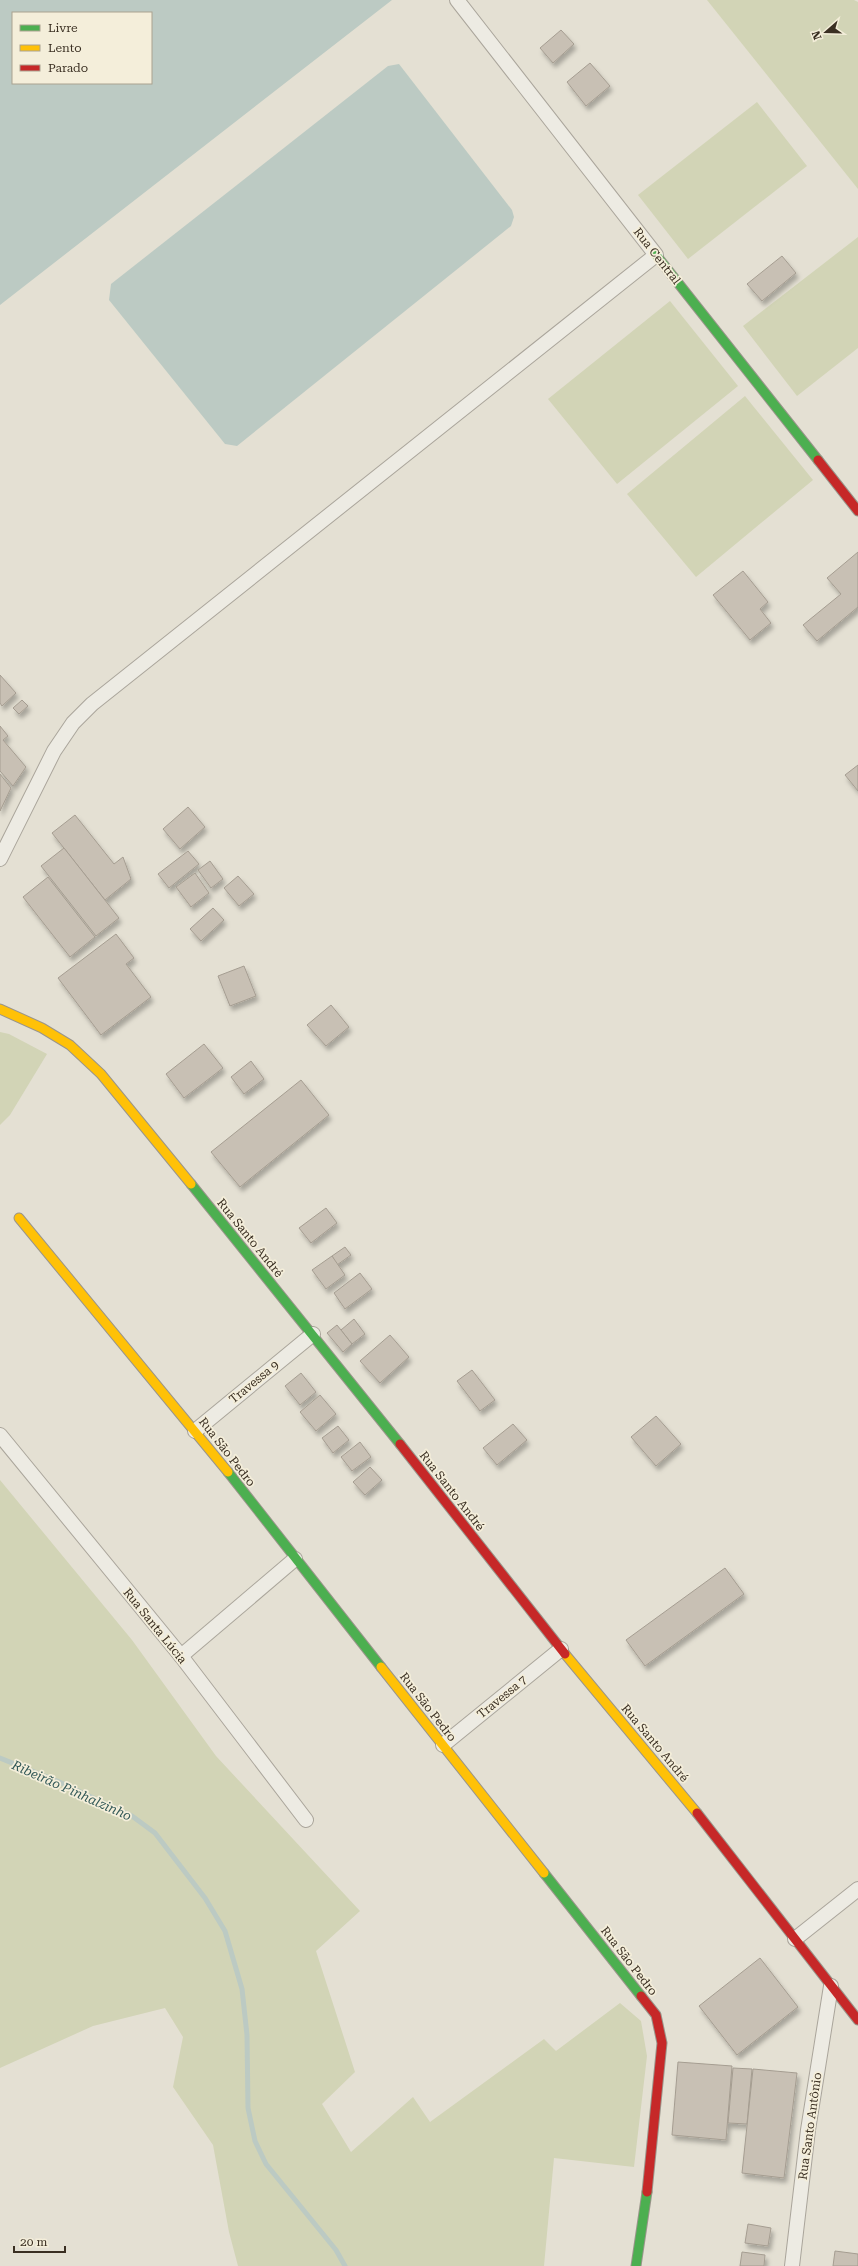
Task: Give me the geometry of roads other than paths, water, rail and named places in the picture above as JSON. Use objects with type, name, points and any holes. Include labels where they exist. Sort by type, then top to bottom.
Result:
[{"type":"street","name":"Rua Central","points":[[457,0],[858,511]]},
{"type":"street","points":[[0,859],[54,751],[73,723],[92,704],[656,255]]},
{"type":"street","name":"Rua Santo André","points":[[0,1009],[42,1028],[70,1045],[101,1074],[313,1334],[561,1649],[690,1804],[858,2020]]},
{"type":"street","name":"Rua São Pedro","points":[[19,1218],[196,1431],[656,2015],[662,2043],[651,2161],[636,2266]]},
{"type":"street","name":"Travessa 9","points":[[196,1431],[313,1334]]},
{"type":"street","name":"Rua Santa Lúcia","points":[[0,1435],[180,1656],[306,1820]]},
{"type":"street","points":[[180,1656],[295,1558]]},
{"type":"street","name":"Travessa 7","points":[[443,1745],[561,1649]]},
{"type":"street","points":[[794,1939],[858,1889]]},
{"type":"street","name":"Rua Santo Antônio","points":[[792,2266],[808,2130],[831,1986]]},
{"type":"waterway","name":"Ribeirão Pinhalzinho","points":[[0,1758],[57,1781],[132,1816],[155,1833],[205,1898],[225,1931],[242,1989],[247,2035],[248,2108],[255,2141],[266,2164],[336,2250],[345,2266]]}]
